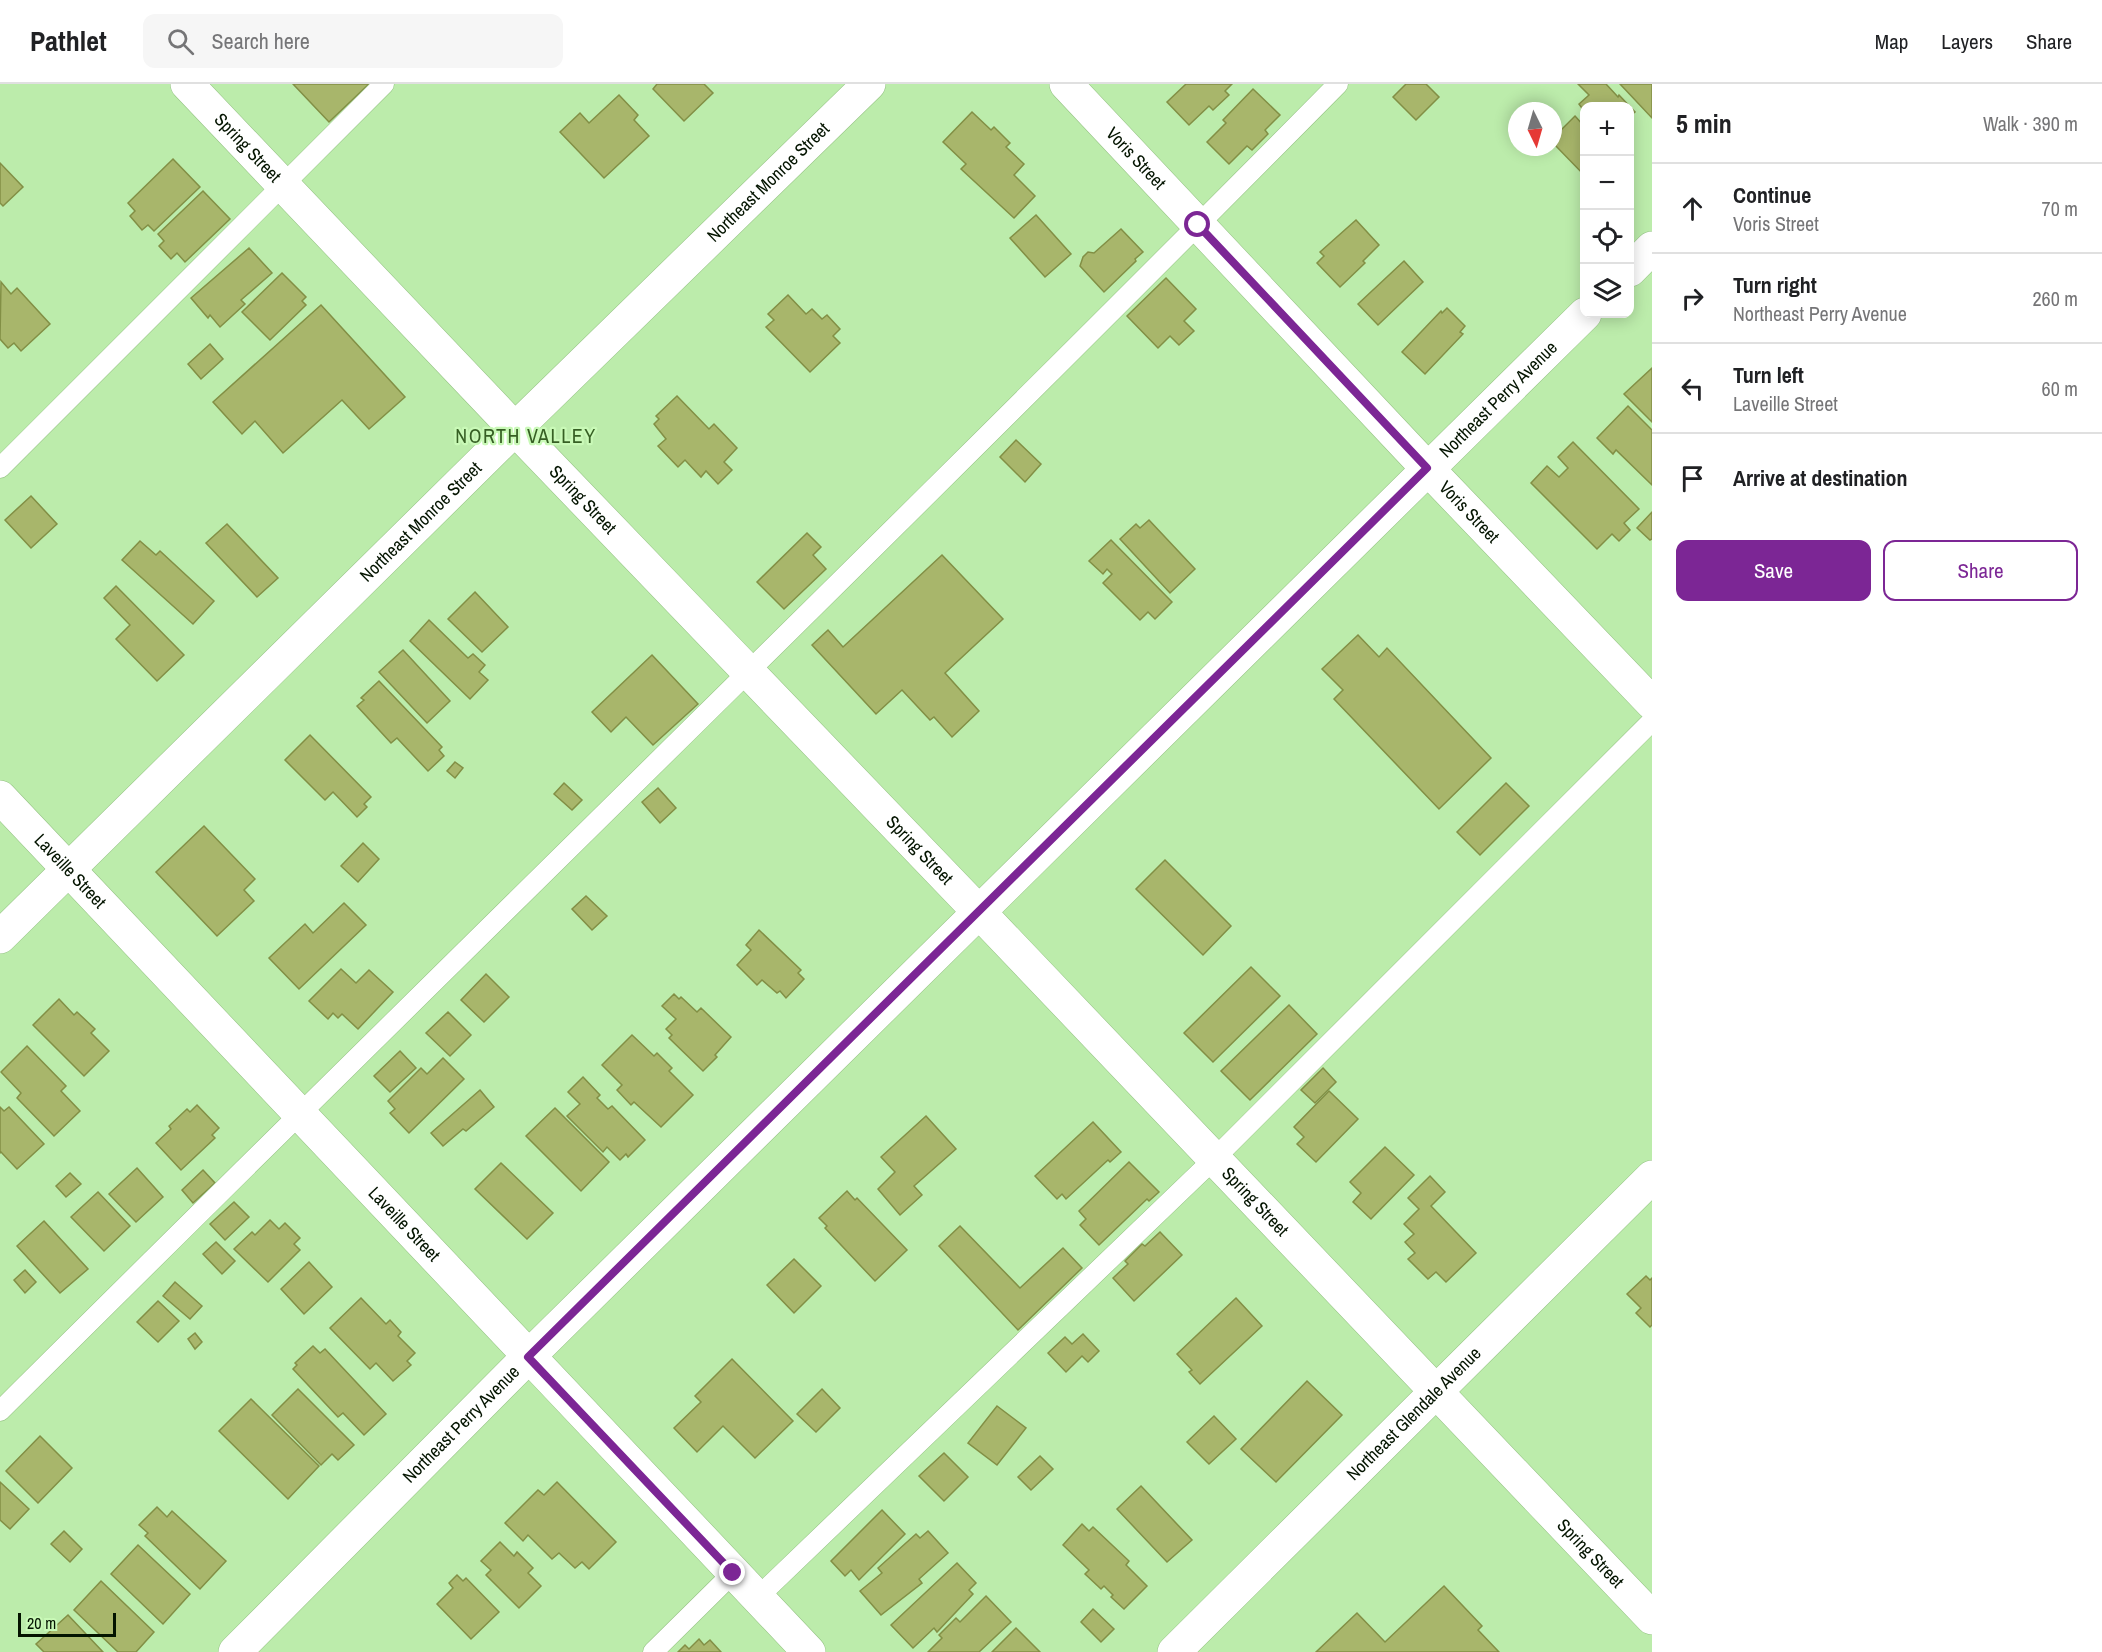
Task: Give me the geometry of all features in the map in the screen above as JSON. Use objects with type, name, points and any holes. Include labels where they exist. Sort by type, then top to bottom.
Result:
[{"type":"street","name":"Spring Street","points":[[187,84],[1652,1618]]},
{"type":"street","name":"Northeast Monroe Street","points":[[0,937],[869,84]]},
{"type":"street","name":"Voris Street","points":[[1066,84],[1427,468],[1652,703]]},
{"type":"street","points":[[1634,265],[1652,248]]},
{"type":"street","name":"Northeast Perry Avenue","points":[[236,1652],[528,1357],[1581,318]]},
{"type":"street","name":"Laveille Street","points":[[0,797],[809,1652]]},
{"type":"street","name":"Northeast Glendale Avenue","points":[[1174,1652],[1652,1177]]},
{"type":"lane","points":[[0,468],[384,84]]},
{"type":"lane","points":[[0,1411],[299,1113],[748,672],[1338,84]]},
{"type":"lane","points":[[757,1598],[1214,1159],[1652,721]]},
{"type":"lane","points":[[653,1652],[733,1573]]},
{"type":"building","points":[[293,84],[369,84],[329,122]]},
{"type":"building","points":[[657,84],[704,84],[713,93],[684,121],[653,89]]},
{"type":"building","points":[[1186,84],[1232,84],[1225,91],[1229,95],[1213,110],[1209,106],[1189,125],[1167,102]]},
{"type":"building","points":[[1406,84],[1426,84],[1439,97],[1416,120],[1393,97]]},
{"type":"building","points":[[1578,84],[1606,84],[1625,102],[1581,102],[1589,95]]},
{"type":"building","points":[[1620,84],[1652,84],[1652,118]]},
{"type":"building","points":[[1253,89],[1280,115],[1265,130],[1268,134],[1252,150],[1247,146],[1229,164],[1207,142],[1226,123],[1223,120]]},
{"type":"building","points":[[619,95],[638,115],[634,120],[649,136],[604,178],[560,132],[580,113],[589,123]]},
{"type":"building","points":[[972,112],[991,130],[994,127],[1010,143],[1006,147],[1024,164],[1014,175],[1035,196],[1014,218],[961,169],[966,164],[943,142]]},
{"type":"building","points":[[1575,116],[1580,122],[1580,171],[1562,152],[1562,129]]},
{"type":"building","points":[[173,159],[200,187],[154,231],[148,225],[142,230],[130,216],[135,211],[128,203]]},
{"type":"building","points":[[0,163],[23,187],[3,206],[0,203]]},
{"type":"building","points":[[203,191],[230,219],[185,262],[177,253],[171,259],[159,246],[164,241],[158,234]]},
{"type":"building","points":[[1036,215],[1071,254],[1045,277],[1010,238]]},
{"type":"building","points":[[1356,220],[1379,245],[1363,261],[1365,263],[1340,287],[1317,263],[1324,256],[1320,252]]},
{"type":"building","points":[[1121,229],[1143,252],[1104,292],[1080,266],[1083,257],[1088,252],[1094,253]]},
{"type":"building","points":[[249,248],[272,273],[241,300],[245,304],[220,327],[210,315],[208,318],[191,298]]},
{"type":"building","points":[[1404,261],[1423,282],[1378,325],[1358,304]]},
{"type":"building","points":[[282,273],[306,297],[302,301],[306,305],[270,340],[242,312]]},
{"type":"building","points":[[1166,278],[1196,309],[1184,321],[1194,331],[1179,345],[1170,336],[1158,348],[1127,316]]},
{"type":"building","points":[[1,282],[11,294],[17,288],[50,324],[21,351],[14,343],[8,348],[0,339]]},
{"type":"building","points":[[788,295],[806,314],[812,309],[822,319],[827,315],[840,329],[833,336],[840,343],[810,372],[766,327],[774,320],[768,314]]},
{"type":"building","points":[[321,305],[405,397],[369,429],[342,400],[283,453],[255,421],[242,434],[213,402]]},
{"type":"building","points":[[1447,308],[1465,326],[1460,332],[1463,334],[1425,374],[1402,352],[1441,311],[1442,313]]},
{"type":"building","points":[[210,344],[223,359],[201,379],[188,364]]},
{"type":"building","points":[[1652,368],[1652,422],[1624,394]]},
{"type":"building","points":[[677,396],[709,429],[714,424],[737,448],[724,462],[732,470],[718,484],[706,471],[701,477],[685,460],[678,467],[658,446],[666,439],[654,424],[659,419],[656,416]]},
{"type":"building","points":[[1628,406],[1652,430],[1652,485],[1616,450],[1613,454],[1597,438]]},
{"type":"building","points":[[1016,440],[1041,464],[1025,482],[1000,457]]},
{"type":"building","points":[[1573,442],[1639,509],[1624,523],[1630,530],[1619,541],[1612,534],[1597,549],[1531,483],[1547,466],[1559,477],[1568,468],[1558,457]]},
{"type":"building","points":[[31,496],[57,524],[31,548],[5,520]]},
{"type":"building","points":[[1652,512],[1652,539],[1650,540],[1637,528]]},
{"type":"building","points":[[1149,520],[1195,569],[1170,593],[1120,539],[1136,524],[1140,528]]},
{"type":"building","points":[[227,524],[278,578],[257,597],[206,543]]},
{"type":"building","points":[[807,533],[821,547],[813,555],[826,569],[784,609],[757,582]]},
{"type":"building","points":[[1111,540],[1172,602],[1155,619],[1148,612],[1140,620],[1103,583],[1112,574],[1107,569],[1103,574],[1089,561]]},
{"type":"building","points":[[140,541],[156,555],[160,551],[214,601],[193,624],[122,560]]},
{"type":"building","points":[[942,555],[1003,619],[945,673],[979,711],[952,737],[934,717],[930,720],[902,690],[876,714],[812,645],[828,630],[843,647]]},
{"type":"building","points":[[116,586],[184,655],[157,681],[116,639],[130,625],[104,598]]},
{"type":"building","points":[[475,592],[508,627],[482,652],[448,619]]},
{"type":"building","points":[[429,620],[468,658],[473,654],[485,665],[479,672],[488,680],[470,699],[410,641]]},
{"type":"building","points":[[1358,635],[1379,657],[1387,648],[1491,758],[1439,809],[1334,699],[1343,690],[1322,669]]},
{"type":"building","points":[[403,650],[450,701],[427,723],[379,672]]},
{"type":"building","points":[[652,655],[698,704],[653,745],[626,717],[611,732],[592,712]]},
{"type":"building","points":[[379,681],[442,747],[439,750],[444,756],[428,771],[397,738],[391,743],[357,706],[364,700],[361,698]]},
{"type":"building","points":[[310,735],[371,797],[364,804],[367,807],[357,817],[333,792],[325,800],[285,760]]},
{"type":"building","points":[[455,762],[463,768],[455,778],[447,771]]},
{"type":"building","points":[[564,783],[582,800],[572,810],[554,794]]},
{"type":"building","points":[[1506,783],[1529,806],[1480,855],[1457,832]]},
{"type":"building","points":[[658,788],[676,808],[660,823],[642,802]]},
{"type":"building","points":[[204,826],[255,879],[244,890],[254,901],[217,936],[156,872]]},
{"type":"building","points":[[363,843],[379,859],[358,882],[341,866]]},
{"type":"building","points":[[1165,860],[1231,926],[1203,955],[1136,889]]},
{"type":"building","points":[[586,896],[607,916],[592,930],[572,909]]},
{"type":"building","points":[[344,903],[366,925],[299,989],[269,958],[305,924],[313,933]]},
{"type":"building","points":[[759,930],[801,970],[798,973],[804,979],[786,998],[780,991],[777,993],[762,980],[757,985],[737,965],[751,950],[746,945]]},
{"type":"building","points":[[1251,967],[1280,996],[1213,1062],[1184,1033]]},
{"type":"building","points":[[341,969],[356,983],[369,970],[393,992],[358,1029],[342,1014],[338,1018],[333,1013],[328,1019],[309,1001]]},
{"type":"building","points":[[486,974],[509,997],[484,1022],[461,1000]]},
{"type":"building","points":[[674,994],[679,999],[681,997],[697,1012],[701,1008],[731,1037],[715,1055],[717,1057],[703,1071],[669,1038],[672,1035],[666,1029],[676,1019],[662,1006]]},
{"type":"building","points":[[59,999],[74,1015],[77,1012],[95,1029],[91,1033],[109,1051],[84,1076],[33,1025]]},
{"type":"building","points":[[1289,1005],[1317,1034],[1250,1100],[1221,1071]]},
{"type":"building","points":[[448,1012],[471,1035],[450,1056],[426,1033]]},
{"type":"building","points":[[632,1035],[654,1056],[657,1053],[672,1068],[669,1071],[693,1095],[661,1127],[634,1102],[631,1105],[617,1090],[622,1085],[602,1065]]},
{"type":"building","points":[[27,1046],[66,1086],[61,1091],[80,1111],[54,1136],[17,1098],[21,1093],[1,1072]]},
{"type":"building","points":[[400,1051],[416,1068],[390,1092],[374,1076]]},
{"type":"building","points":[[443,1058],[464,1079],[409,1133],[390,1113],[395,1109],[388,1101],[421,1068],[427,1074]]},
{"type":"building","points":[[1323,1068],[1336,1082],[1315,1103],[1301,1090]]},
{"type":"building","points":[[583,1077],[600,1095],[597,1098],[608,1109],[612,1106],[645,1140],[628,1157],[626,1154],[620,1160],[607,1147],[603,1152],[567,1116],[580,1104],[568,1092]]},
{"type":"building","points":[[480,1090],[494,1107],[466,1131],[463,1129],[443,1146],[431,1133]]},
{"type":"building","points":[[1329,1091],[1358,1119],[1316,1162],[1297,1144],[1304,1137],[1294,1127]]},
{"type":"building","points":[[197,1105],[219,1128],[212,1135],[215,1138],[181,1170],[156,1143],[171,1129],[169,1126],[187,1109],[190,1112]]},
{"type":"building","points":[[0,1107],[4,1111],[9,1107],[44,1144],[17,1169],[0,1153]]},
{"type":"building","points":[[555,1108],[609,1162],[581,1191],[526,1136]]},
{"type":"building","points":[[926,1116],[956,1149],[914,1186],[922,1195],[900,1215],[878,1189],[895,1172],[881,1157]]},
{"type":"building","points":[[1093,1122],[1121,1152],[1110,1162],[1108,1160],[1066,1199],[1062,1194],[1057,1199],[1035,1176]]},
{"type":"building","points":[[1385,1147],[1414,1175],[1371,1219],[1353,1202],[1361,1193],[1350,1182]]},
{"type":"building","points":[[1129,1162],[1159,1192],[1149,1201],[1147,1199],[1099,1245],[1080,1225],[1086,1219],[1079,1211]]},
{"type":"building","points":[[501,1163],[553,1213],[527,1239],[475,1189]]},
{"type":"building","points":[[137,1168],[163,1197],[136,1222],[109,1194]]},
{"type":"building","points":[[203,1170],[215,1183],[193,1203],[182,1190]]},
{"type":"building","points":[[70,1173],[81,1184],[66,1197],[56,1186]]},
{"type":"building","points":[[1430,1176],[1445,1192],[1431,1206],[1476,1253],[1446,1282],[1436,1272],[1428,1279],[1408,1259],[1415,1253],[1405,1242],[1414,1234],[1404,1224],[1419,1209],[1408,1198]]},
{"type":"building","points":[[847,1191],[855,1200],[857,1198],[907,1250],[875,1281],[825,1228],[827,1226],[819,1218]]},
{"type":"building","points":[[98,1192],[130,1226],[104,1251],[71,1217]]},
{"type":"building","points":[[234,1202],[249,1217],[225,1240],[210,1224]]},
{"type":"building","points":[[270,1220],[279,1229],[285,1223],[300,1238],[294,1244],[300,1250],[268,1282],[234,1249],[252,1232],[255,1235]]},
{"type":"building","points":[[44,1221],[88,1269],[60,1293],[17,1246]]},
{"type":"building","points":[[960,1226],[1020,1288],[1063,1248],[1082,1268],[1018,1330],[939,1246]]},
{"type":"building","points":[[1160,1232],[1182,1255],[1134,1301],[1113,1278],[1128,1264],[1125,1261],[1142,1244],[1145,1246]]},
{"type":"building","points":[[216,1242],[235,1261],[222,1274],[203,1254]]},
{"type":"building","points":[[794,1259],[821,1286],[794,1313],[767,1285]]},
{"type":"building","points":[[309,1262],[332,1287],[304,1314],[281,1289]]},
{"type":"building","points":[[25,1270],[36,1282],[25,1293],[14,1280]]},
{"type":"building","points":[[1646,1276],[1650,1280],[1652,1278],[1652,1325],[1650,1327],[1636,1313],[1641,1308],[1627,1294]]},
{"type":"building","points":[[175,1282],[202,1306],[190,1319],[163,1296]]},
{"type":"building","points":[[361,1298],[386,1324],[390,1320],[401,1332],[398,1336],[415,1353],[407,1361],[411,1365],[393,1381],[376,1363],[370,1369],[330,1328]]},
{"type":"building","points":[[1236,1298],[1262,1326],[1200,1384],[1189,1372],[1192,1370],[1177,1354]]},
{"type":"building","points":[[158,1301],[179,1321],[158,1342],[137,1322]]},
{"type":"building","points":[[195,1333],[202,1342],[195,1349],[188,1339]]},
{"type":"building","points":[[1083,1334],[1099,1351],[1088,1362],[1082,1356],[1066,1372],[1048,1353],[1065,1337],[1072,1344]]},
{"type":"building","points":[[313,1346],[320,1353],[325,1349],[386,1414],[364,1435],[343,1413],[338,1417],[293,1369],[297,1365],[295,1363]]},
{"type":"building","points":[[732,1359],[793,1421],[755,1458],[723,1426],[697,1452],[674,1428],[701,1402],[695,1396]]},
{"type":"building","points":[[1307,1381],[1342,1415],[1276,1482],[1241,1449]]},
{"type":"building","points":[[298,1389],[354,1445],[338,1460],[332,1454],[321,1465],[272,1415]]},
{"type":"building","points":[[822,1389],[840,1408],[816,1432],[797,1414]]},
{"type":"building","points":[[251,1399],[319,1466],[288,1499],[219,1431]]},
{"type":"building","points":[[997,1406],[1026,1428],[997,1465],[968,1443]]},
{"type":"building","points":[[1214,1416],[1236,1439],[1209,1464],[1187,1442]]},
{"type":"building","points":[[40,1436],[72,1468],[38,1503],[6,1471]]},
{"type":"building","points":[[944,1453],[968,1477],[944,1501],[919,1476]]},
{"type":"building","points":[[1040,1456],[1053,1469],[1031,1490],[1018,1477]]},
{"type":"building","points":[[0,1482],[29,1509],[10,1529],[0,1520]]},
{"type":"building","points":[[557,1482],[616,1542],[589,1569],[582,1562],[575,1568],[559,1553],[552,1559],[528,1535],[523,1541],[505,1523],[538,1490],[544,1495]]},
{"type":"building","points":[[1141,1486],[1192,1540],[1167,1562],[1117,1509]]},
{"type":"building","points":[[157,1507],[167,1517],[172,1511],[226,1561],[200,1589],[145,1536],[148,1533],[139,1525]]},
{"type":"building","points":[[882,1510],[905,1534],[859,1580],[851,1570],[845,1576],[831,1561]]},
{"type":"building","points":[[1082,1524],[1089,1531],[1093,1527],[1129,1561],[1126,1565],[1147,1586],[1124,1609],[1111,1597],[1113,1595],[1104,1586],[1101,1589],[1085,1574],[1089,1570],[1063,1545]]},
{"type":"building","points":[[64,1531],[82,1549],[70,1562],[51,1544]]},
{"type":"building","points":[[928,1531],[948,1553],[919,1579],[922,1583],[881,1615],[860,1591],[882,1573],[878,1568],[916,1534],[920,1538]]},
{"type":"building","points":[[500,1542],[514,1556],[517,1552],[533,1568],[528,1573],[541,1586],[519,1608],[486,1575],[491,1570],[481,1561]]},
{"type":"building","points":[[138,1545],[190,1594],[163,1624],[111,1574]]},
{"type":"building","points":[[957,1563],[976,1583],[969,1590],[973,1594],[937,1632],[934,1628],[913,1648],[891,1625]]},
{"type":"building","points":[[457,1575],[463,1581],[466,1578],[499,1612],[471,1639],[437,1604],[453,1588],[449,1583]]},
{"type":"building","points":[[101,1581],[154,1632],[136,1652],[118,1652],[74,1610]]},
{"type":"building","points":[[1444,1586],[1482,1626],[1478,1630],[1499,1652],[1316,1652],[1357,1613],[1385,1642]]},
{"type":"building","points":[[986,1596],[1011,1622],[979,1652],[928,1652],[942,1638],[939,1635],[956,1618],[960,1622]]},
{"type":"building","points":[[1093,1609],[1114,1629],[1101,1642],[1081,1622]]},
{"type":"building","points":[[68,1615],[103,1652],[44,1652],[36,1644]]},
{"type":"building","points":[[1016,1628],[1040,1652],[992,1652]]},
{"type":"building","points":[[699,1639],[704,1645],[710,1640],[721,1652],[678,1652],[685,1645],[689,1649]]},
{"type":"district","name":"NORTH VALLEY","points":[[526,436]]},
{"type":"route","points":[[733,1573],[528,1357],[1427,468],[1198,225]]}]
